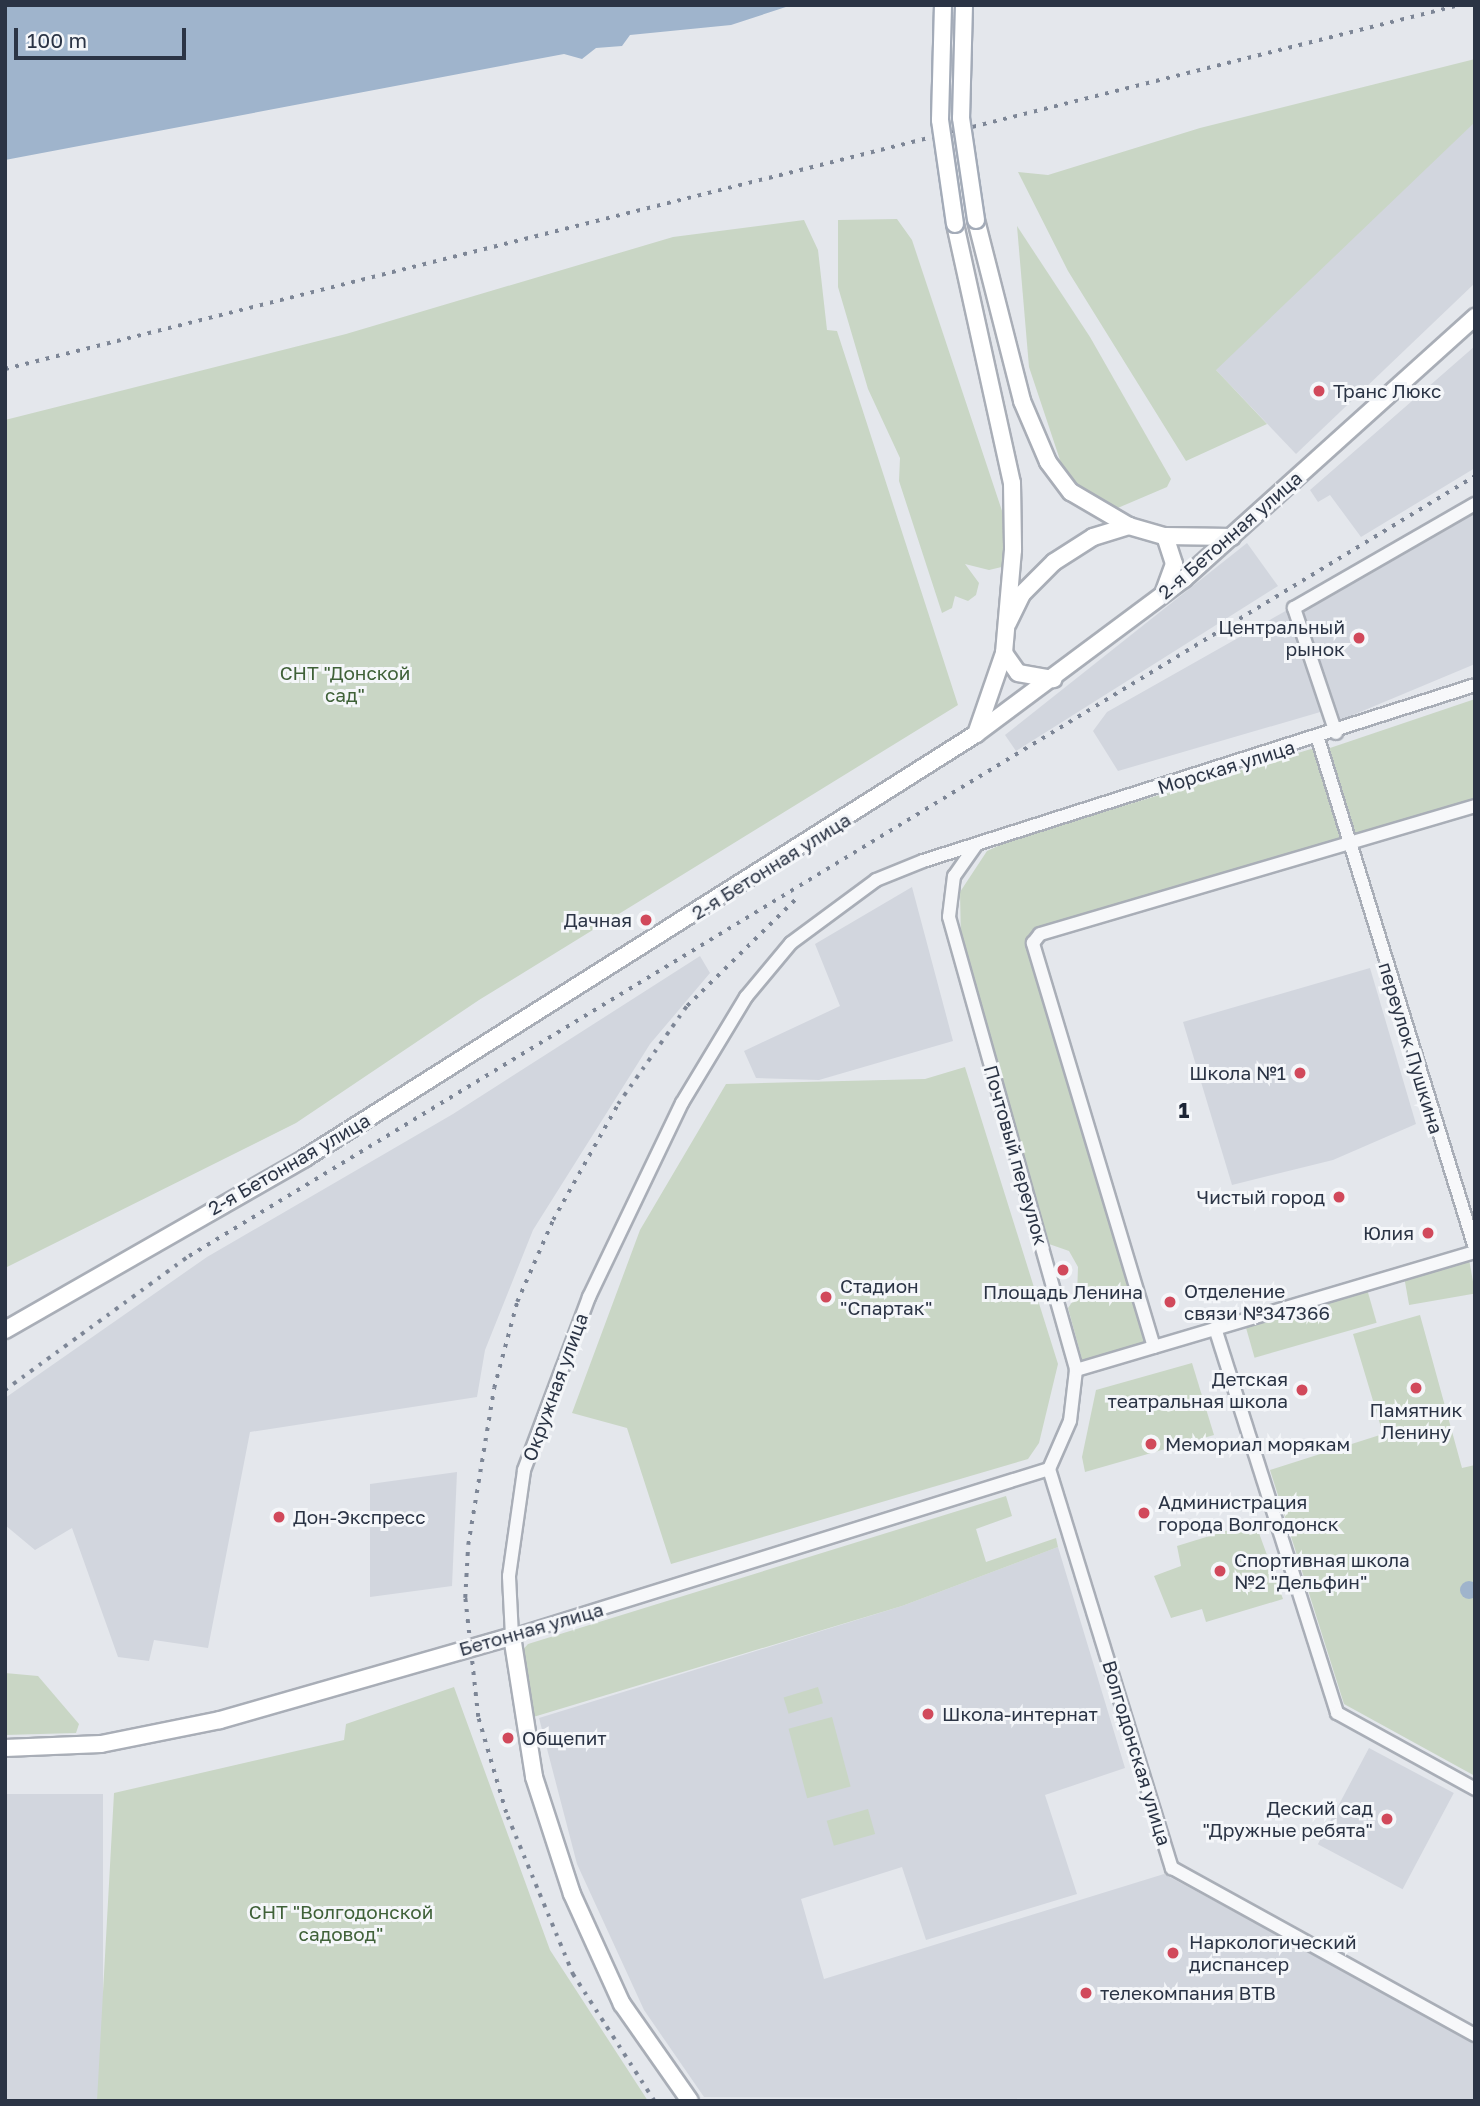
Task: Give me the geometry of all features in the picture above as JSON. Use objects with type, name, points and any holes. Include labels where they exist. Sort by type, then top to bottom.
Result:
[{"type":"main road","points":[[943,5],[940,120],[955,224],[1012,482],[1004,653],[976,734]]},
{"type":"main road","points":[[964,5],[961,118],[976,220],[1022,401],[1048,462],[1071,492],[1129,526],[1165,536],[1233,537]]},
{"type":"main road","name":"2-я Бетонная улица","points":[[5,1330],[305,1158],[976,734],[1053,679],[1233,537],[1475,317]]},
{"type":"main road","points":[[1005,632],[1022,594],[1054,562],[1093,537],[1129,526]]},
{"type":"main road","points":[[1163,594],[1174,564],[1165,536]]},
{"type":"main road","points":[[1004,653],[1018,673],[1053,679]]},
{"type":"main road","name":"Бетонная улица","points":[[5,1748],[102,1744],[220,1720],[512,1636]]},
{"type":"main road","name":"Окружная улица","points":[[512,1636],[534,1777],[572,1894],[622,2004],[690,2101]]},
{"type":"street","points":[[1336,733],[1294,608],[1475,504]]},
{"type":"street","name":"Морская улица","points":[[976,844],[1336,733],[1475,685]]},
{"type":"street","name":"переулок Пушкина","points":[[1318,738],[1475,1250]]},
{"type":"street","points":[[1154,1347],[1033,943],[1040,934],[1350,848],[1475,806]]},
{"type":"street","name":"Почтовый переулок","points":[[976,844],[954,876],[948,917],[1076,1370],[1070,1421],[1049,1469]]},
{"type":"street","name":"Окружная улица","points":[[512,1636],[513,1528],[542,1414],[642,1179],[702,1067],[746,998],[791,943],[876,880],[976,844]]},
{"type":"street","points":[[1076,1370],[1475,1250]]},
{"type":"street","points":[[1215,1328],[1245,1437],[1337,1713],[1475,1789]]},
{"type":"street","name":"Бетонная улица","points":[[512,1636],[1049,1469]]},
{"type":"street","name":"Волгодонская улица","points":[[1049,1469],[1172,1868],[1472,2031]]},
{"type":"shaded area","points":[[1475,121],[1475,283],[1296,454],[1215,369]]},
{"type":"shaded area","points":[[1475,346],[1475,468],[1361,537],[1330,495],[1318,502],[1310,490]]},
{"type":"shaded area","name":"Центральный рынок","points":[[1475,504],[1475,664],[1341,720],[1334,708],[1118,771],[1093,731],[1107,712]]},
{"type":"shaded area","points":[[1247,543],[1278,586],[1016,751],[1005,735]]},
{"type":"shaded area","points":[[912,887],[953,1041],[819,1080],[756,1078],[744,1051],[840,1006],[815,944]]},
{"type":"shaded area","points":[[700,956],[710,973],[650,1044],[533,1230],[485,1350],[477,1397],[250,1432],[208,1648],[154,1640],[149,1661],[118,1657],[72,1528],[35,1550],[5,1525],[5,1398],[207,1257],[453,1114]]},
{"type":"shaded area","name":"Школа №1","points":[[1370,968],[1416,1124],[1333,1160],[1232,1185],[1183,1022]]},
{"type":"shaded area","points":[[457,1472],[452,1586],[370,1597],[370,1484]]},
{"type":"shaded area","points":[[1058,1547],[1125,1768],[1045,1795],[1077,1894],[926,1940],[902,1867],[801,1899],[824,1979],[1164,1874],[1475,2040],[1475,2101],[704,2097],[644,2010],[577,1864],[539,1718],[902,1606]]},
{"type":"shaded area","name":"Деский сад \"Дружные ребята\"","points":[[1369,1748],[1454,1793],[1403,1889],[1318,1844]]},
{"type":"shaded area","points":[[5,1794],[103,1794],[103,2101],[5,2101]]},
{"type":"green space","points":[[1475,59],[1475,122],[1216,370],[1267,424],[1186,461],[1068,271],[1018,172],[1048,175],[1200,128]]},
{"type":"green space","points":[[897,219],[912,240],[1014,547],[1010,565],[989,570],[965,564],[979,583],[976,595],[968,601],[955,596],[952,608],[942,613],[899,481],[900,458],[868,389],[838,287],[838,220]]},
{"type":"green space","name":"СНТ \"Донской сад\"","points":[[804,220],[818,250],[827,330],[837,331],[958,705],[479,1000],[296,1123],[5,1268],[5,420],[346,334],[673,237]]},
{"type":"green space","points":[[1017,226],[1090,337],[1171,479],[1167,487],[1113,510],[1086,509],[1064,472],[1029,367]]},
{"type":"green space","points":[[1475,699],[1475,808],[1355,842],[1327,749]]},
{"type":"green space","points":[[1311,749],[1318,752],[1342,840],[1040,930],[1028,939],[1146,1344],[1083,1363],[1068,1308],[1077,1295],[1078,1267],[1069,1251],[1049,1244],[961,942],[960,892],[987,851],[1011,840]]},
{"type":"green space","name":"Стадион \"Спартак\"","points":[[965,1067],[1058,1364],[1039,1443],[1028,1459],[671,1564],[627,1428],[572,1413],[640,1230],[726,1084],[925,1079]]},
{"type":"green space","points":[[1469,1259],[1475,1293],[1409,1305],[1403,1271]]},
{"type":"green space","points":[[1367,1289],[1377,1323],[1255,1358],[1245,1324]]},
{"type":"green space","points":[[1420,1315],[1462,1468],[1475,1465],[1475,1776],[1344,1704],[1270,1470],[1383,1434],[1353,1334]]},
{"type":"green space","points":[[1192,1363],[1214,1435],[1085,1472],[1082,1457],[1096,1390]]},
{"type":"green space","points":[[1006,1496],[1012,1516],[976,1529],[986,1562],[1056,1538],[1058,1547],[902,1606],[530,1718],[520,1653],[528,1644]]},
{"type":"green space","name":"Спортивная школа №2 \"Дельфин\"","points":[[1255,1522],[1283,1599],[1206,1622],[1202,1609],[1171,1618],[1154,1576],[1181,1566],[1177,1546]]},
{"type":"green space","points":[[5,1673],[38,1676],[79,1724],[76,1733],[5,1735]]},
{"type":"green space","name":"СНТ \"Волгодонской садовод\"","points":[[454,1687],[550,1950],[648,2101],[97,2101],[114,1793],[344,1740],[346,1724]]},
{"type":"green space","points":[[818,1687],[823,1703],[789,1714],[784,1698]]},
{"type":"green space","points":[[832,1717],[851,1787],[807,1798],[789,1729]]},
{"type":"green space","points":[[868,1809],[875,1834],[834,1846],[827,1821]]},
{"type":"water","points":[[5,5],[792,5],[731,25],[630,35],[622,46],[596,48],[582,59],[564,54],[5,160]]},
{"type":"water","points":[[1469,1581],[1475,1584],[1478,1590],[1475,1596],[1469,1599],[1463,1596],[1460,1590],[1463,1584]]},
{"type":"railway","points":[[5,369],[1460,5]]},
{"type":"railway","points":[[5,1390],[189,1256],[1475,476]]},
{"type":"railway","points":[[654,2101],[573,1975],[506,1813],[478,1717],[465,1598],[468,1545],[494,1388],[517,1302],[553,1220],[618,1104],[687,1006],[797,898]]},
{"type":"place","name":"Транс Люкс","points":[[1319,391]]},
{"type":"place","name":"Центральный рынок","points":[[1359,638]]},
{"type":"place","name":"Дачная","points":[[646,920]]},
{"type":"place","name":"Школа №1","points":[[1300,1073]]},
{"type":"place","name":"Чистый город","points":[[1339,1197]]},
{"type":"place","name":"Юлия","points":[[1428,1233]]},
{"type":"place","name":"Площадь Ленина","points":[[1063,1270]]},
{"type":"place","name":"Стадион \"Спартак\"","points":[[826,1297]]},
{"type":"place","name":"Отделение связи №347366","points":[[1170,1302]]},
{"type":"place","name":"Памятник Ленину","points":[[1416,1388]]},
{"type":"place","name":"Детская театральная школа","points":[[1302,1390]]},
{"type":"place","name":"Мемориал морякам","points":[[1151,1444]]},
{"type":"place","name":"Администрация города Волгодонск","points":[[1144,1513]]},
{"type":"place","name":"Дон-Экспресс","points":[[279,1517]]},
{"type":"place","name":"Спортивная школа №2 \"Дельфин\"","points":[[1220,1571]]},
{"type":"place","name":"Школа-интернат","points":[[928,1714]]},
{"type":"place","name":"Общепит","points":[[508,1738]]},
{"type":"place","name":"Деский сад \"Дружные ребята\"","points":[[1387,1819]]},
{"type":"place","name":"Наркологический диспансер","points":[[1173,1953]]},
{"type":"place","name":"телекомпания ВТВ","points":[[1086,1993]]},
{"type":"district","name":"1","points":[[1184,1110]]}]
